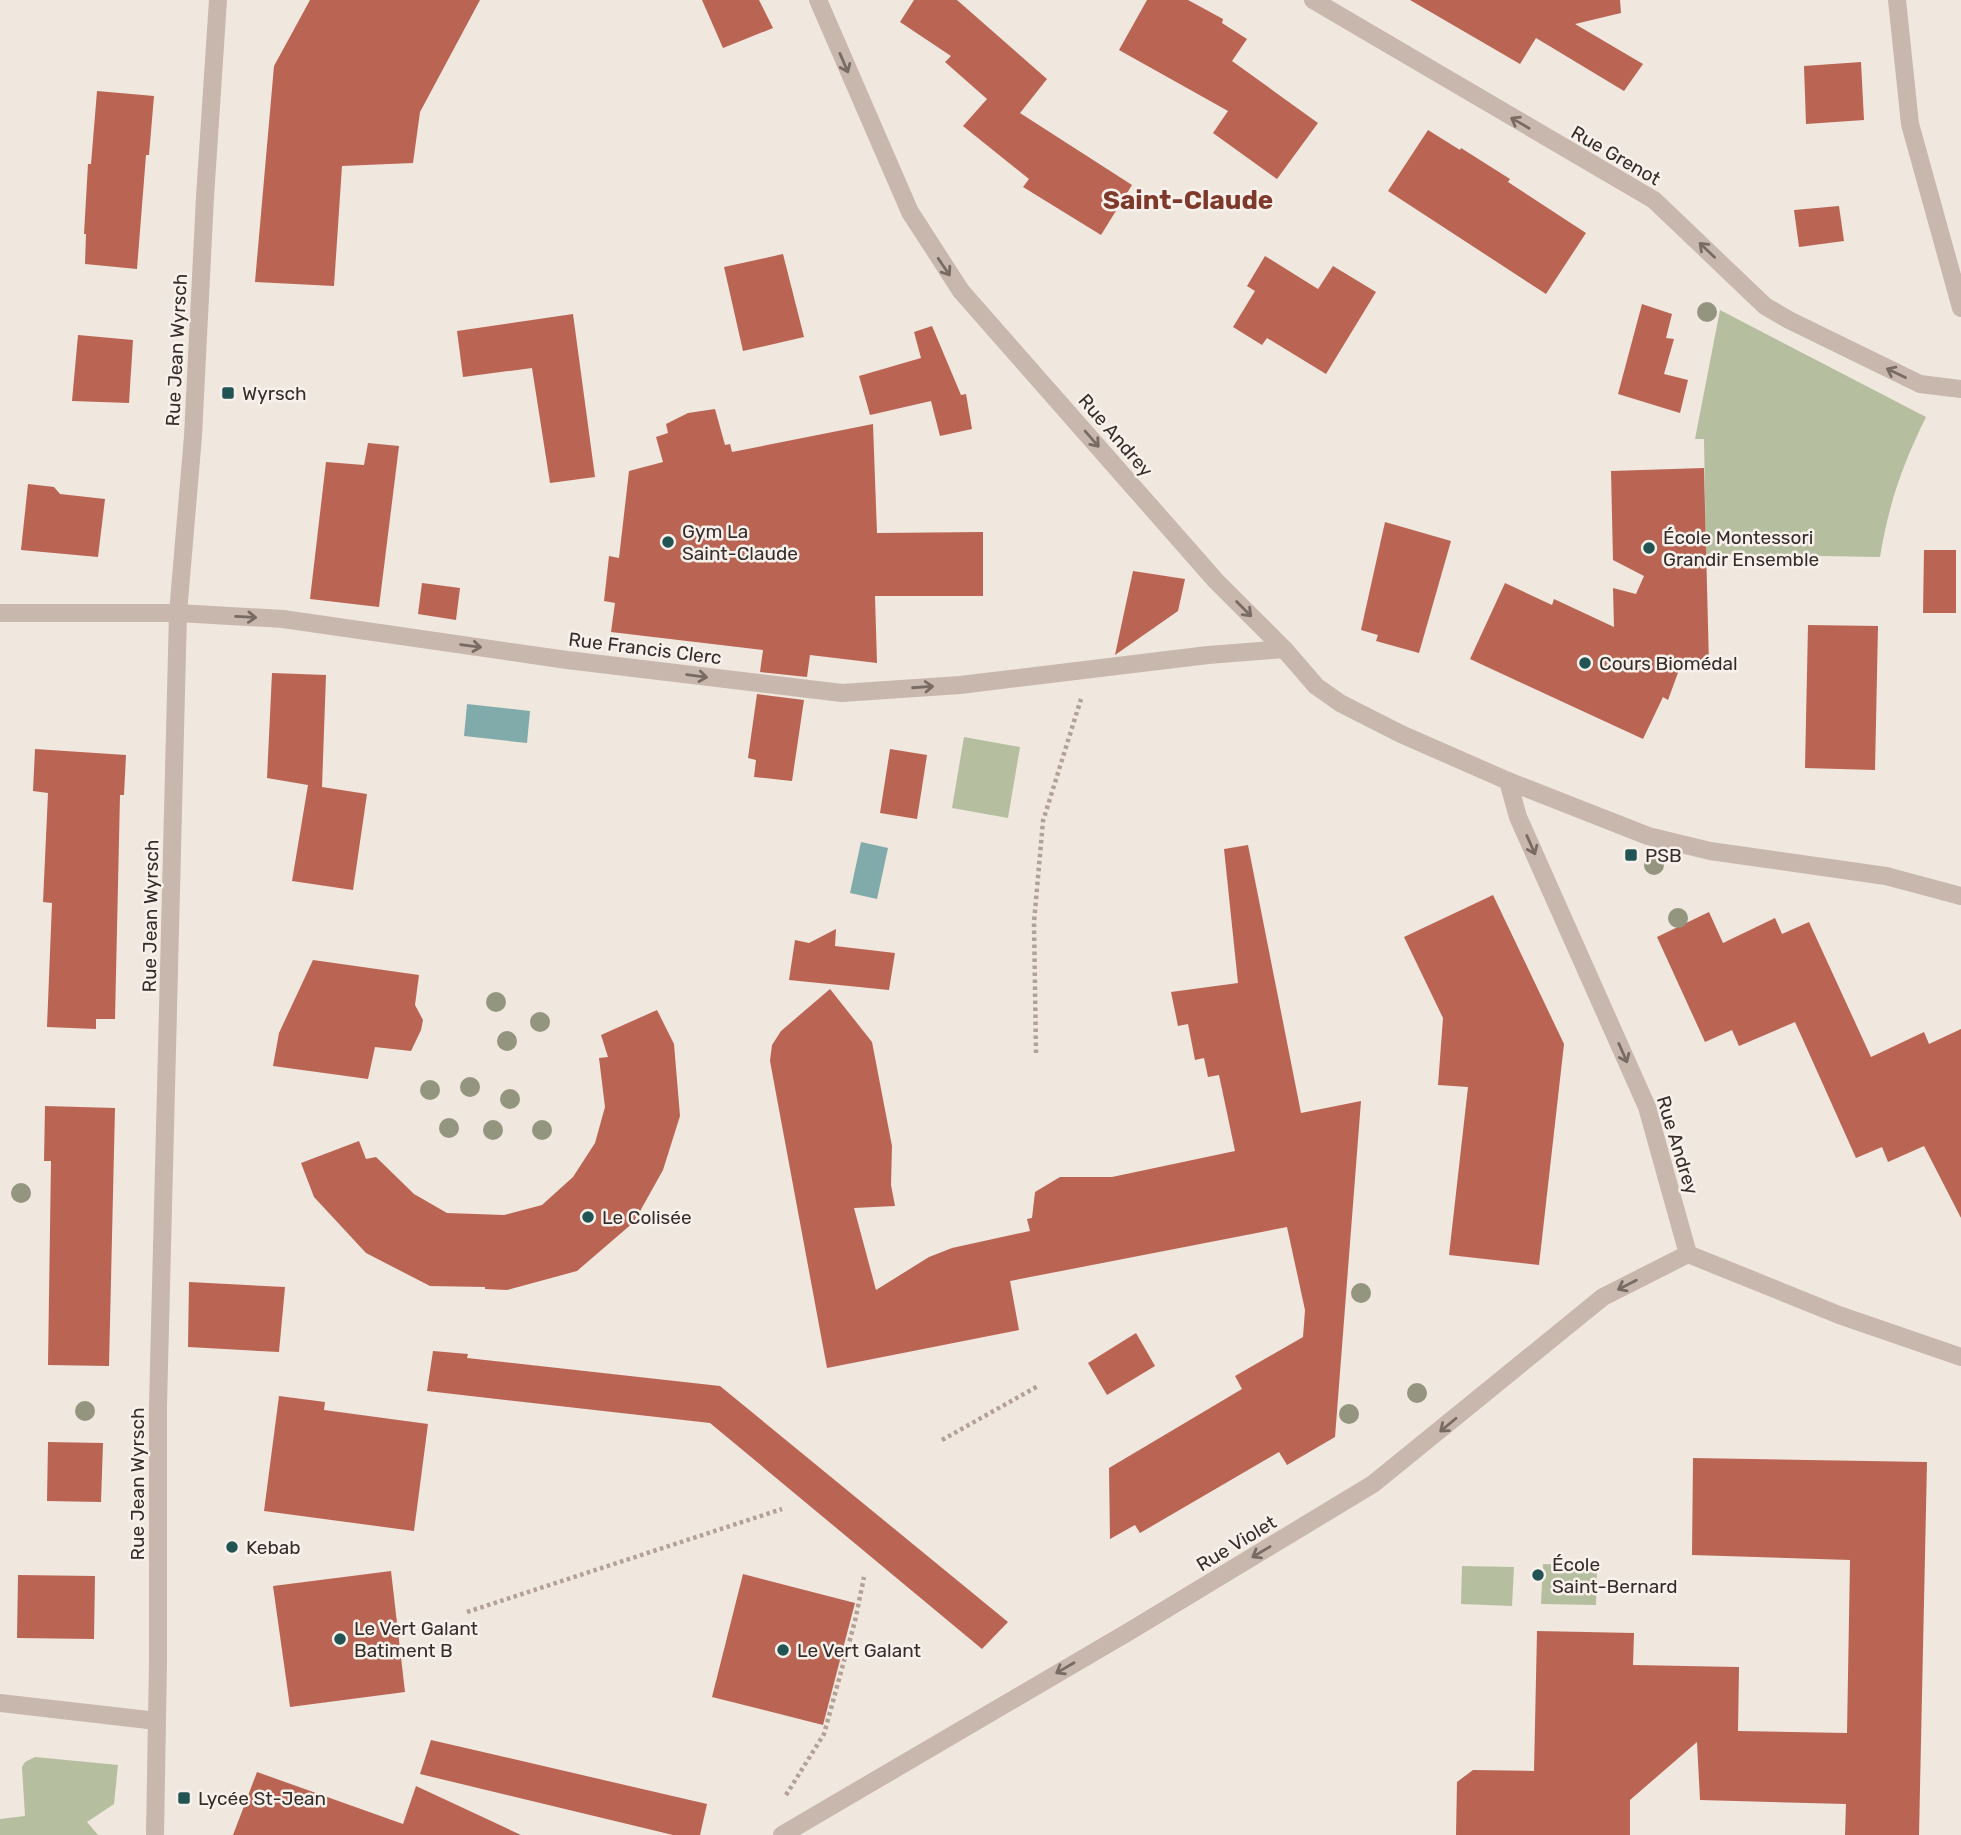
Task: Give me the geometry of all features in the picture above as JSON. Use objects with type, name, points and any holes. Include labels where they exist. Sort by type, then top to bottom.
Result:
[{"type":"street","name":"Rue Jean Wyrsch","points":[[155,1835],[158,1406],[178,614],[194,436],[218,0]]},
{"type":"street","name":"Rue Andrey","points":[[818,0],[910,212],[961,291],[1216,582],[1284,649],[1316,686],[1340,703],[1401,734],[1608,822],[1660,839],[1710,851],[1886,876],[1961,896]]},
{"type":"street","name":"Rue Grenot","points":[[1313,0],[1654,200],[1765,306],[1920,384],[1961,389]]},
{"type":"street","points":[[1897,0],[1910,124],[1961,308]]},
{"type":"street","name":"Rue Francis Clerc","points":[[0,613],[178,614],[283,619],[567,660],[842,693],[960,685],[1208,655],[1284,649]]},
{"type":"street","name":"Rue Andrey","points":[[1508,781],[1518,817],[1647,1107],[1688,1254]]},
{"type":"street","points":[[1688,1254],[1839,1315],[1961,1357]]},
{"type":"street","name":"Rue Violet","points":[[782,1835],[1130,1631],[1373,1484],[1603,1297],[1688,1254]]},
{"type":"street","points":[[0,1703],[157,1721]]},
{"type":"path","points":[[1035,1053],[1034,922],[1043,821],[1073,719],[1092,669]]},
{"type":"path","points":[[942,1440],[1038,1386]]},
{"type":"path","points":[[467,1612],[782,1509]]},
{"type":"path","points":[[785,1796],[824,1734],[855,1621],[864,1577]]},
{"type":"green space","points":[[1720,310],[1926,417],[1897,485],[1880,557],[1706,554],[1704,439],[1695,439]]},
{"type":"green space","points":[[964,737],[1020,747],[1008,818],[952,808]]},
{"type":"green space","points":[[1543,1564],[1597,1566],[1596,1605],[1541,1604]]},
{"type":"green space","points":[[1462,1566],[1514,1567],[1512,1606],[1461,1604]]},
{"type":"green space","points":[[35,1757],[118,1765],[114,1804],[87,1822],[98,1835],[0,1835],[0,1819],[25,1816],[22,1767],[25,1762]]},
{"type":"water","points":[[467,704],[530,711],[527,743],[464,736]]},
{"type":"water","points":[[861,842],[888,848],[877,899],[850,893]]},
{"type":"building","points":[[310,0],[480,0],[420,112],[413,163],[342,166],[334,286],[255,282],[274,66]]},
{"type":"building","points":[[702,0],[759,0],[773,28],[723,48]]},
{"type":"building","points":[[914,0],[957,0],[1047,79],[1020,113],[1132,185],[1101,235],[1023,187],[1029,179],[963,126],[987,99],[945,62],[951,56],[900,22]]},
{"type":"building","points":[[1147,0],[1188,0],[1223,19],[1222,23],[1247,39],[1232,61],[1318,123],[1277,179],[1213,133],[1228,111],[1119,50]]},
{"type":"building","points":[[1410,0],[1620,0],[1621,13],[1575,24],[1643,64],[1624,91],[1536,38],[1520,64]]},
{"type":"building","points":[[1861,62],[1864,120],[1806,124],[1804,66]]},
{"type":"building","points":[[97,91],[154,96],[149,155],[146,155],[137,269],[85,264],[88,164],[91,164]]},
{"type":"building","points":[[1428,130],[1510,179],[1508,182],[1586,233],[1546,294],[1388,191]]},
{"type":"building","points":[[1839,206],[1844,241],[1799,247],[1794,210]]},
{"type":"building","points":[[783,254],[804,337],[743,351],[724,267]]},
{"type":"building","points":[[1265,256],[1318,289],[1333,266],[1376,292],[1326,374],[1267,338],[1262,345],[1233,327],[1255,291],[1247,286]]},
{"type":"building","points":[[1642,304],[1672,314],[1666,338],[1674,339],[1664,374],[1688,380],[1680,413],[1618,394]]},
{"type":"building","points":[[573,314],[595,477],[550,483],[532,368],[463,377],[457,331]]},
{"type":"building","points":[[932,326],[961,395],[966,394],[972,429],[940,436],[931,401],[870,415],[859,376],[921,358],[914,332]]},
{"type":"building","points":[[78,335],[133,340],[129,403],[72,401]]},
{"type":"building","points":[[715,409],[725,445],[730,444],[732,452],[873,424],[877,533],[983,532],[983,596],[875,596],[877,663],[810,655],[807,677],[760,672],[763,650],[611,632],[615,603],[604,601],[609,556],[619,558],[629,471],[663,462],[656,437],[668,433],[666,424],[688,413]]},
{"type":"building","points":[[368,443],[399,446],[379,607],[310,599],[326,462],[364,465]]},
{"type":"building","points":[[1704,468],[1709,665],[1683,659],[1668,700],[1663,697],[1643,739],[1470,659],[1505,583],[1552,605],[1554,599],[1614,627],[1613,588],[1636,594],[1644,576],[1613,560],[1611,471]]},
{"type":"building","points":[[28,484],[54,487],[60,494],[105,499],[98,557],[21,550]]},
{"type":"building","points":[[1385,522],[1451,541],[1419,653],[1376,641],[1378,635],[1361,630]]},
{"type":"building","points":[[1924,550],[1956,550],[1956,613],[1923,613]]},
{"type":"building","points":[[1133,571],[1185,579],[1178,611],[1115,655]]},
{"type":"building","points":[[422,583],[460,588],[456,620],[418,614]]},
{"type":"building","points":[[1808,625],[1878,626],[1875,770],[1805,768]]},
{"type":"building","points":[[272,673],[326,675],[322,787],[367,794],[353,890],[292,881],[308,785],[267,778]]},
{"type":"building","points":[[757,694],[804,700],[792,781],[754,777],[756,760],[748,758]]},
{"type":"building","points":[[35,749],[126,755],[124,795],[120,795],[115,1019],[96,1019],[96,1029],[47,1027],[52,903],[43,902],[48,793],[33,791]]},
{"type":"building","points":[[890,749],[927,755],[917,819],[880,813]]},
{"type":"building","points":[[1248,845],[1301,1113],[1361,1101],[1335,1437],[1287,1465],[1279,1452],[1140,1533],[1135,1525],[1110,1539],[1109,1468],[1242,1389],[1235,1376],[1303,1337],[1305,1310],[1287,1227],[1010,1281],[1019,1330],[827,1368],[770,1061],[772,1045],[781,1031],[830,989],[872,1042],[892,1146],[891,1185],[895,1206],[854,1208],[876,1290],[929,1257],[952,1248],[1030,1231],[1027,1219],[1032,1218],[1035,1192],[1060,1177],[1112,1177],[1235,1151],[1219,1075],[1208,1077],[1204,1058],[1195,1060],[1188,1024],[1178,1026],[1171,992],[1238,983],[1224,849]]},
{"type":"building","points":[[1493,895],[1564,1044],[1539,1265],[1449,1255],[1468,1087],[1438,1085],[1443,1018],[1404,937]]},
{"type":"building","points":[[1709,912],[1723,943],[1775,918],[1782,934],[1809,922],[1871,1057],[1924,1032],[1929,1044],[1961,1029],[1961,1218],[1924,1146],[1888,1162],[1882,1147],[1856,1158],[1795,1022],[1739,1046],[1732,1030],[1705,1042],[1657,937]]},
{"type":"building","points":[[836,929],[835,946],[895,953],[889,990],[789,980],[795,940],[809,943]]},
{"type":"building","points":[[313,960],[419,975],[415,1005],[423,1020],[411,1051],[375,1047],[368,1079],[273,1066],[279,1033]]},
{"type":"building","name":"Le Colisée","points":[[657,1010],[674,1044],[680,1116],[663,1170],[634,1222],[577,1271],[507,1290],[430,1286],[366,1253],[314,1197],[301,1163],[359,1141],[366,1159],[376,1157],[414,1194],[447,1213],[504,1215],[542,1205],[573,1177],[595,1143],[605,1107],[599,1058],[608,1057],[601,1035]]},
{"type":"building","points":[[45,1106],[115,1108],[109,1366],[48,1365],[51,1161],[44,1161]]},
{"type":"building","points":[[189,1282],[285,1287],[279,1352],[188,1347]]},
{"type":"building","points":[[1136,1333],[1155,1366],[1107,1395],[1088,1363]]},
{"type":"building","points":[[433,1351],[468,1354],[467,1358],[720,1386],[1008,1622],[982,1649],[710,1423],[427,1391]]},
{"type":"building","points":[[279,1396],[325,1402],[324,1410],[428,1424],[414,1531],[264,1511]]},
{"type":"building","points":[[48,1442],[103,1443],[101,1502],[47,1501]]},
{"type":"building","points":[[1693,1458],[1927,1462],[1919,1835],[1845,1835],[1846,1804],[1700,1800],[1697,1742],[1630,1800],[1630,1835],[1456,1835],[1457,1782],[1473,1770],[1534,1771],[1537,1631],[1634,1633],[1633,1665],[1739,1667],[1738,1731],[1847,1733],[1850,1560],[1692,1555]]},
{"type":"building","name":"Le Vert Galant Batiment B","points":[[391,1571],[405,1692],[290,1707],[273,1586]]},
{"type":"building","name":"Le Vert Galant","points":[[743,1574],[855,1603],[823,1725],[712,1697]]},
{"type":"building","points":[[18,1575],[95,1576],[94,1639],[17,1638]]},
{"type":"building","points":[[431,1740],[707,1804],[700,1835],[673,1835],[420,1774]]},
{"type":"building","points":[[257,1772],[403,1824],[416,1786],[521,1835],[233,1835]]},
{"type":"place","name":"Wyrsch","points":[[228,393]]},
{"type":"place","name":"Gym La Saint-Claude","points":[[668,542]]},
{"type":"place","name":"École Montessori Grandir Ensemble","points":[[1649,548]]},
{"type":"place","name":"Cours Biomédal","points":[[1585,663]]},
{"type":"place","name":"PSB","points":[[1631,855]]},
{"type":"place","name":"Le Colisée","points":[[588,1217]]},
{"type":"place","name":"Kebab","points":[[232,1547]]},
{"type":"place","name":"École Saint-Bernard","points":[[1538,1575]]},
{"type":"place","name":"Le Vert Galant Batiment B","points":[[340,1639]]},
{"type":"place","name":"Le Vert Galant","points":[[783,1650]]},
{"type":"place","name":"Lycée St-Jean","points":[[184,1798]]},
{"type":"district","name":"Saint-Claude","points":[[1188,200]]}]
